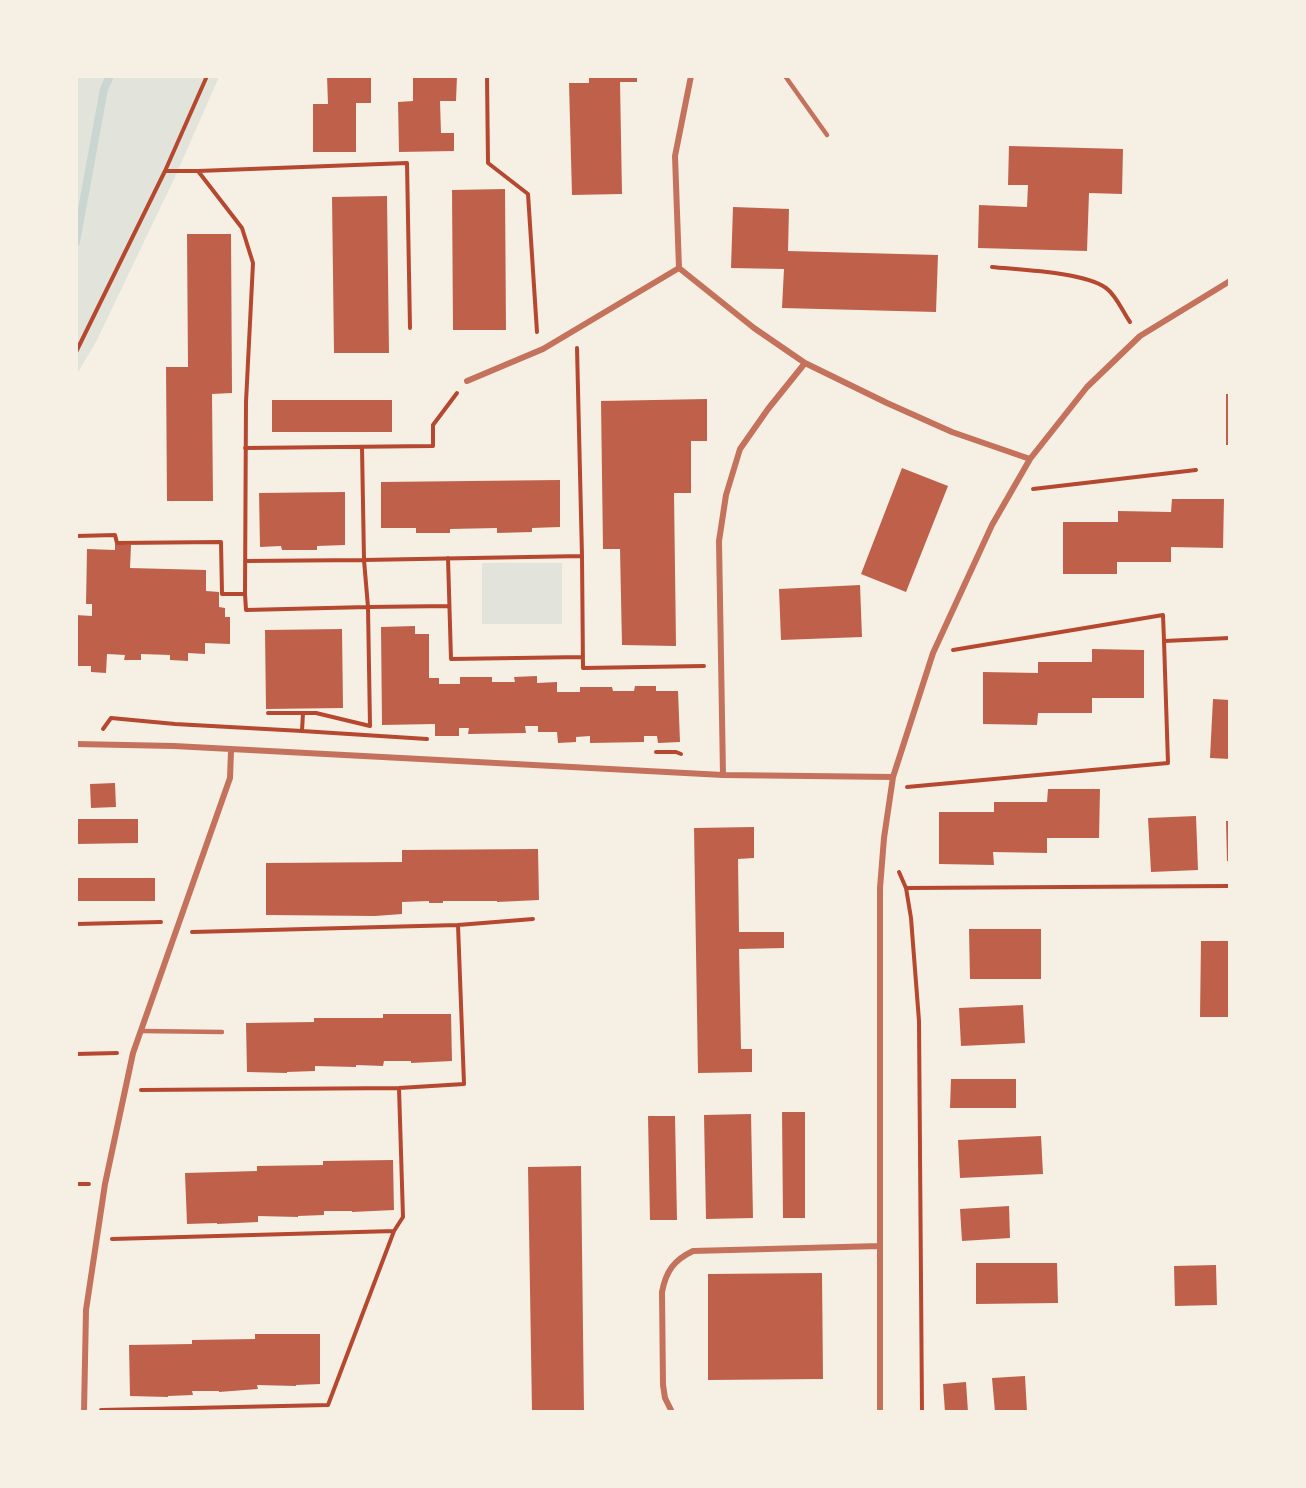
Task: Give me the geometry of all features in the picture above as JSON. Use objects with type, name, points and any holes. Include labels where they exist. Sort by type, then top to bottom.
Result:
[{"type":"street","points":[[691,76],[675,156],[679,268],[754,328],[805,363],[952,432],[1030,459]]},
{"type":"street","points":[[467,381],[543,349],[679,268]]},
{"type":"street","points":[[880,1412],[880,888],[893,777],[933,653],[992,525],[1030,459],[1087,387],[1140,336],[1230,281]]},
{"type":"street","points":[[723,775],[719,541],[726,495],[740,449],[805,363]]},
{"type":"street","points":[[76,744],[174,746],[231,751],[723,775],[893,777]]},
{"type":"street","points":[[84,1411],[86,1310],[105,1184],[133,1053],[230,778],[231,751]]},
{"type":"street","points":[[672,1412],[665,1398],[663,1385],[662,1292],[671,1267],[681,1257],[693,1251],[880,1246]]},
{"type":"lane","points":[[784,76],[827,135]]},
{"type":"lane","points":[[141,1031],[222,1032]]},
{"type":"path","points":[[76,352],[122,263],[207,76]]},
{"type":"path","points":[[487,76],[488,163],[528,194],[537,329],[543,349]]},
{"type":"path","points":[[165,171],[407,163],[410,328]]},
{"type":"path","points":[[198,171],[242,228],[254,262],[246,402],[246,610],[449,606]]},
{"type":"path","points":[[992,267],[1059,273],[1098,284],[1107,289],[1140,336]]},
{"type":"path","points":[[573,330],[578,353],[583,668],[721,666]]},
{"type":"path","points":[[245,448],[433,446],[433,425],[467,381]]},
{"type":"path","points":[[268,713],[316,713],[370,726],[362,447]]},
{"type":"path","points":[[1011,492],[1196,470]]},
{"type":"path","points":[[76,536],[115,535],[117,543],[221,542],[222,594],[245,594]]},
{"type":"path","points":[[245,561],[582,556]]},
{"type":"path","points":[[448,558],[451,659],[582,657]]},
{"type":"path","points":[[891,789],[1168,763],[1163,615],[933,653]]},
{"type":"path","points":[[1164,641],[1230,638]]},
{"type":"path","points":[[92,744],[111,718],[302,731],[303,713]]},
{"type":"path","points":[[897,868],[906,888],[911,918],[919,1021],[922,1412]]},
{"type":"path","points":[[906,888],[1230,886]]},
{"type":"path","points":[[176,933],[458,925],[533,919]]},
{"type":"path","points":[[76,924],[180,921]]},
{"type":"path","points":[[125,1090],[399,1088],[464,1084],[458,925]]},
{"type":"path","points":[[76,1054],[133,1053]]},
{"type":"path","points":[[84,1411],[328,1405],[394,1231],[403,1217],[399,1088]]},
{"type":"path","points":[[96,1239],[394,1231]]},
{"type":"shaded area","points":[[77,77],[219,77],[175,177],[97,340],[77,374]]},
{"type":"shaded area","points":[[482,563],[562,563],[562,624],[482,624]]},
{"type":"building","points":[[327,76],[371,76],[371,103],[356,103],[356,152],[313,152],[313,104],[328,104]]},
{"type":"building","points":[[413,76],[457,76],[456,101],[440,101],[441,133],[454,133],[454,151],[399,152],[398,102],[413,101]]},
{"type":"building","points":[[589,76],[637,76],[637,82],[620,82],[622,194],[572,195],[569,83],[589,83]]},
{"type":"building","points":[[1009,146],[1123,149],[1122,194],[1089,193],[1087,251],[978,248],[979,205],[1027,207],[1028,185],[1008,185]]},
{"type":"building","points":[[505,189],[506,330],[453,330],[452,190]]},
{"type":"building","points":[[387,196],[389,353],[334,353],[332,197]]},
{"type":"building","points":[[733,207],[789,209],[788,251],[938,255],[936,312],[782,308],[784,269],[731,268]]},
{"type":"building","points":[[187,234],[231,234],[232,393],[212,394],[213,501],[167,501],[166,367],[188,367]]},
{"type":"building","points":[[1226,394],[1230,394],[1230,445],[1226,445]]},
{"type":"building","points":[[707,399],[707,441],[691,441],[691,493],[674,493],[676,646],[622,645],[620,549],[603,549],[601,401]]},
{"type":"building","points":[[272,400],[392,400],[392,432],[272,432]]},
{"type":"building","points":[[902,468],[948,486],[906,592],[861,574]]},
{"type":"building","points":[[560,480],[560,527],[532,528],[532,532],[497,533],[497,528],[450,529],[450,533],[416,533],[416,528],[381,528],[381,482]]},
{"type":"building","points":[[345,492],[345,545],[317,546],[317,550],[282,550],[281,546],[260,547],[259,493]]},
{"type":"building","points":[[1172,499],[1224,499],[1223,548],[1171,547],[1171,562],[1117,562],[1117,574],[1063,574],[1063,522],[1118,522],[1118,511],[1171,512]]},
{"type":"building","points":[[115,544],[131,545],[130,568],[206,570],[206,591],[219,592],[219,607],[225,608],[225,617],[230,617],[230,644],[205,643],[205,654],[188,653],[188,661],[170,660],[170,655],[141,654],[141,660],[124,660],[125,655],[107,654],[106,673],[91,672],[91,666],[76,666],[76,615],[92,616],[92,604],[86,604],[87,549],[115,550]]},
{"type":"building","points":[[860,585],[862,637],[781,640],[779,589]]},
{"type":"building","points":[[415,626],[415,634],[429,634],[429,678],[439,678],[439,684],[460,684],[460,677],[492,677],[492,682],[515,682],[514,677],[537,676],[537,683],[557,682],[557,692],[580,692],[580,687],[612,687],[613,691],[634,691],[635,686],[656,686],[656,691],[678,691],[680,742],[658,743],[657,736],[644,736],[644,742],[590,743],[590,736],[576,737],[576,742],[558,743],[557,732],[538,732],[538,726],[525,726],[526,733],[468,734],[469,728],[459,728],[459,736],[435,736],[435,724],[382,725],[381,627]]},
{"type":"building","points":[[342,629],[343,708],[266,709],[265,630]]},
{"type":"building","points":[[1092,649],[1144,650],[1144,698],[1092,698],[1092,713],[1038,713],[1037,725],[983,724],[983,672],[1038,673],[1038,662],[1092,662]]},
{"type":"building","points":[[1213,699],[1230,700],[1230,759],[1210,758]]},
{"type":"building","points":[[115,783],[116,807],[91,808],[90,784]]},
{"type":"building","points":[[1048,789],[1100,789],[1099,838],[1047,838],[1047,853],[993,852],[994,865],[939,864],[939,812],[994,812],[994,802],[1047,802]]},
{"type":"building","points":[[1196,816],[1198,870],[1151,872],[1148,818]]},
{"type":"building","points":[[76,819],[138,819],[138,843],[76,844]]},
{"type":"building","points":[[1226,821],[1230,821],[1230,861],[1227,861]]},
{"type":"building","points":[[754,827],[754,858],[738,859],[739,932],[784,932],[784,948],[739,949],[741,1049],[752,1049],[752,1072],[698,1073],[694,828]]},
{"type":"building","points":[[538,849],[539,900],[402,902],[402,914],[375,916],[266,915],[266,863],[402,862],[402,850]]},
{"type":"building","points":[[76,878],[155,878],[155,901],[76,901]]},
{"type":"building","points":[[969,929],[1041,929],[1041,979],[970,979]]},
{"type":"building","points":[[1201,941],[1230,941],[1230,1017],[1200,1017]]},
{"type":"building","points":[[1023,1005],[1025,1043],[961,1046],[959,1008]]},
{"type":"building","points":[[383,1014],[451,1014],[452,1061],[411,1063],[411,1061],[384,1061],[383,1066],[315,1066],[315,1071],[247,1072],[246,1023],[314,1022],[314,1018],[383,1018]]},
{"type":"building","points":[[951,1079],[1016,1079],[1016,1108],[950,1108]]},
{"type":"building","points":[[782,1112],[805,1112],[805,1218],[783,1218]]},
{"type":"building","points":[[751,1114],[753,1218],[706,1219],[704,1115]]},
{"type":"building","points":[[648,1116],[675,1116],[677,1220],[650,1220]]},
{"type":"building","points":[[1041,1136],[1043,1174],[960,1178],[958,1140]]},
{"type":"building","points":[[393,1160],[394,1210],[324,1211],[324,1215],[298,1217],[258,1216],[258,1222],[187,1224],[185,1173],[257,1171],[257,1166],[323,1165],[323,1161]]},
{"type":"building","points":[[581,1166],[584,1412],[532,1412],[528,1167]]},
{"type":"building","points":[[1009,1206],[1010,1238],[962,1241],[960,1209]]},
{"type":"building","points":[[976,1263],[1057,1263],[1058,1303],[976,1304]]},
{"type":"building","points":[[1216,1265],[1217,1305],[1175,1306],[1174,1266]]},
{"type":"building","points":[[822,1273],[823,1379],[708,1380],[708,1274]]},
{"type":"building","points":[[255,1334],[320,1334],[320,1384],[257,1385],[258,1389],[219,1392],[192,1391],[193,1395],[168,1397],[130,1396],[129,1345],[192,1344],[192,1340],[255,1339]]},
{"type":"building","points":[[1025,1376],[1027,1412],[995,1412],[992,1378]]},
{"type":"building","points":[[966,1382],[968,1412],[945,1412],[943,1384]]},
{"type":"waterway","points":[[76,242],[104,89],[110,76]]}]
